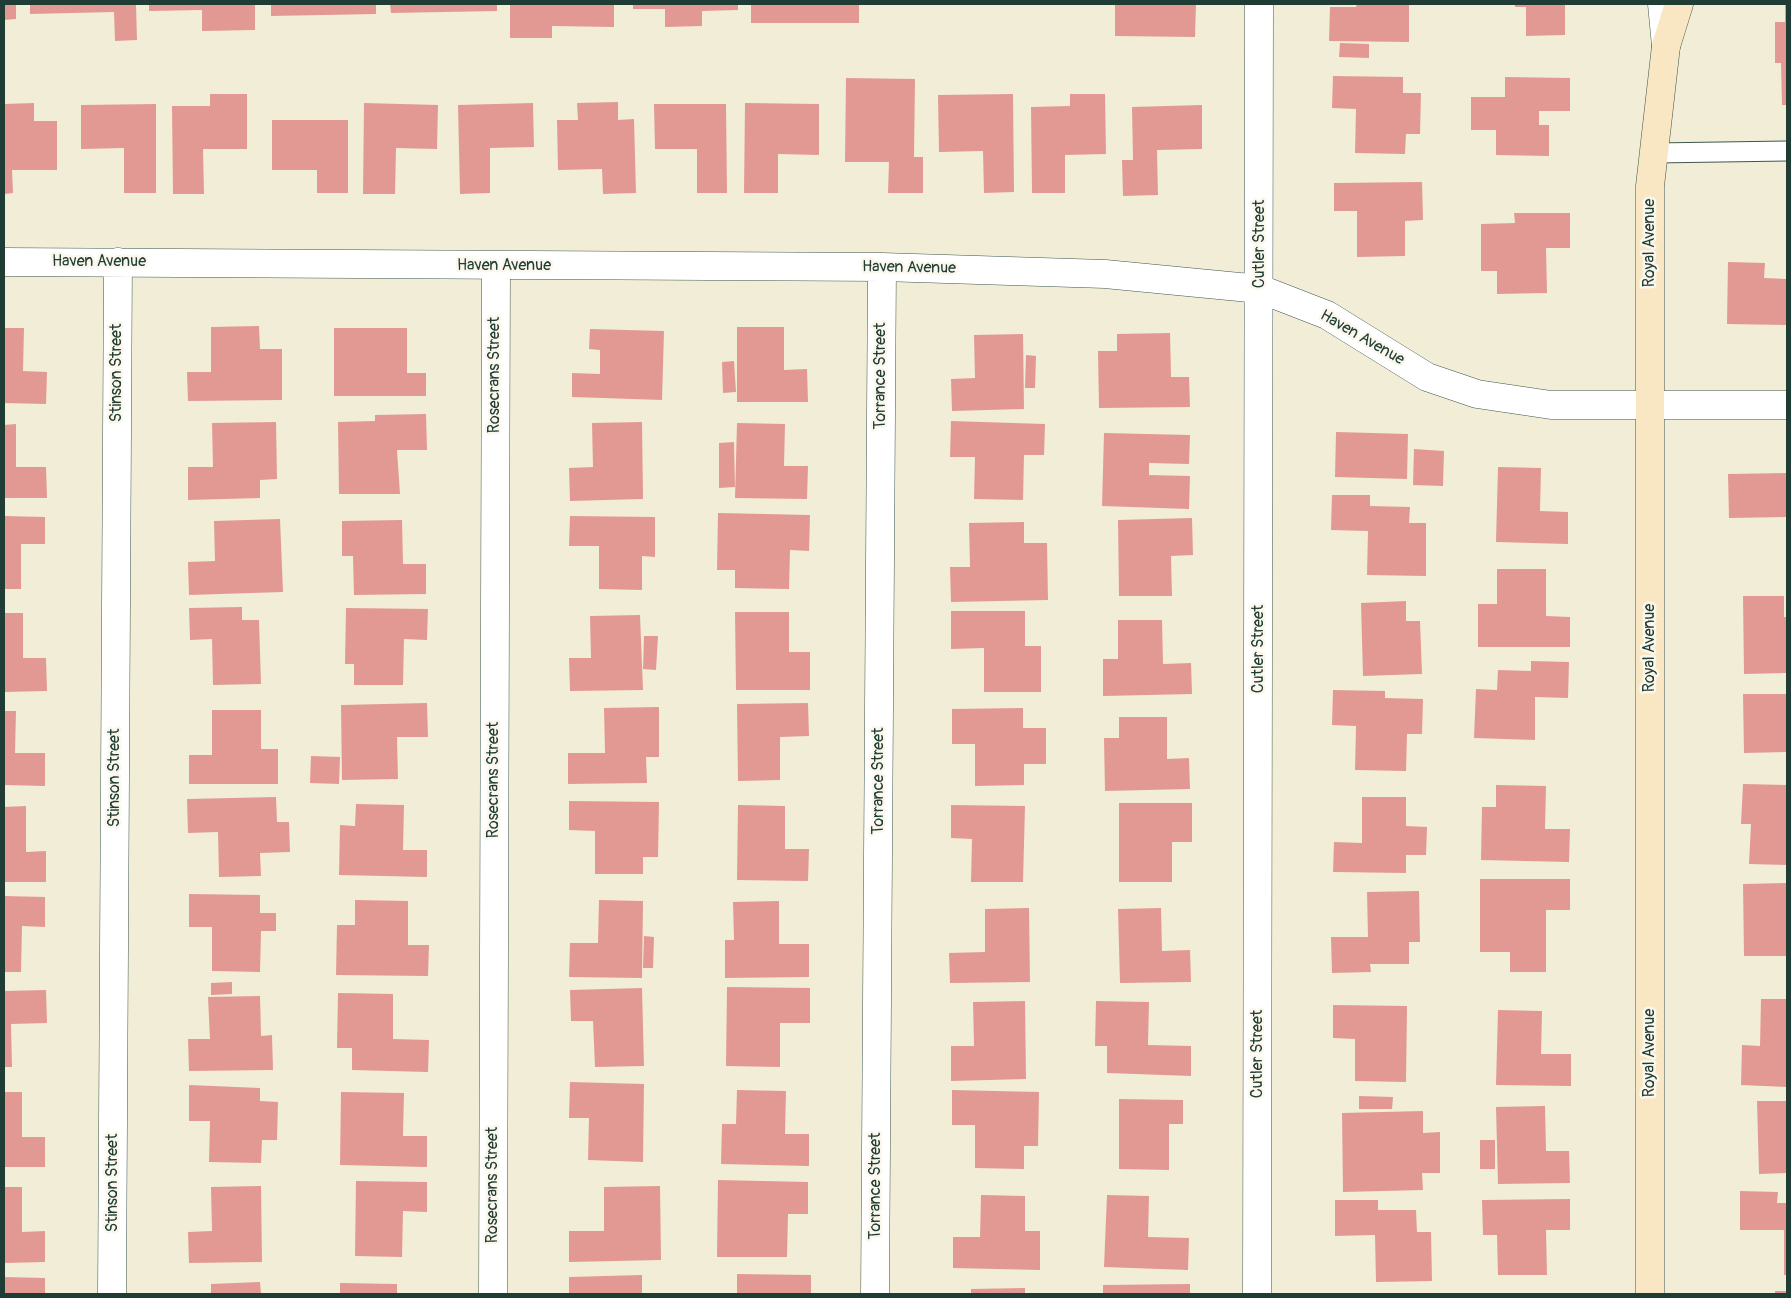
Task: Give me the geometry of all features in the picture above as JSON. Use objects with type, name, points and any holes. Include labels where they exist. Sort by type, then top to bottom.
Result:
[{"type":"main road","name":"Royal Avenue","points":[[1650,1294],[1650,186],[1666,46],[1679,4]]},
{"type":"street","name":"Cutler Street","points":[[1257,1294],[1259,4]]},
{"type":"street","points":[[1662,4],[1666,46]]},
{"type":"street","name":"Haven Avenue","points":[[4,262],[882,267],[1105,274],[1260,289],[1327,315],[1428,377],[1477,394],[1551,405],[1787,405]]},
{"type":"street","name":"Stinson Street","points":[[112,1294],[118,262]]},
{"type":"street","name":"Rosecrans Street","points":[[492,1294],[496,266]]},
{"type":"street","name":"Torrance Street","points":[[875,1294],[882,267]]},
{"type":"lane","points":[[1655,153],[1787,151]]},
{"type":"building","points":[[4,4],[16,4],[16,19],[4,20]]},
{"type":"building","points":[[30,4],[136,4],[137,40],[115,41],[114,12],[30,14]]},
{"type":"building","points":[[149,4],[255,4],[255,30],[202,31],[202,10],[149,11]]},
{"type":"building","points":[[271,4],[376,4],[376,14],[271,16]]},
{"type":"building","points":[[390,4],[497,4],[497,11],[391,13]]},
{"type":"building","points":[[510,4],[614,4],[614,27],[552,26],[552,38],[510,38]]},
{"type":"building","points":[[633,4],[738,4],[738,10],[702,11],[702,26],[665,27],[665,9],[633,9]]},
{"type":"building","points":[[751,4],[859,4],[859,23],[751,23]]},
{"type":"building","points":[[1115,4],[1196,4],[1195,37],[1115,36]]},
{"type":"building","points":[[1357,4],[1409,4],[1409,42],[1329,41],[1330,7],[1356,7]]},
{"type":"building","points":[[1515,4],[1565,4],[1565,35],[1526,36],[1526,7],[1515,7]]},
{"type":"building","points":[[1785,4],[1787,4],[1787,105],[1782,105],[1781,63],[1775,63],[1775,22],[1785,22]]},
{"type":"building","points":[[1340,43],[1369,44],[1369,58],[1339,57]]},
{"type":"building","points":[[1333,76],[1403,77],[1403,93],[1421,93],[1420,134],[1406,134],[1405,154],[1355,153],[1356,109],[1332,108]]},
{"type":"building","points":[[1505,77],[1570,78],[1570,111],[1539,111],[1539,125],[1549,125],[1549,156],[1496,155],[1496,130],[1471,130],[1471,97],[1505,97]]},
{"type":"building","points":[[846,78],[915,79],[914,157],[923,157],[923,193],[888,193],[889,162],[845,162]]},
{"type":"building","points":[[210,94],[247,94],[247,149],[203,149],[204,194],[173,194],[172,106],[210,106]]},
{"type":"building","points":[[1013,94],[1014,192],[984,193],[983,151],[939,152],[938,95]]},
{"type":"building","points":[[1070,94],[1105,94],[1106,154],[1065,155],[1065,193],[1032,193],[1031,107],[1070,106]]},
{"type":"building","points":[[618,102],[618,120],[634,119],[636,193],[603,194],[602,169],[558,170],[557,120],[578,120],[577,103]]},
{"type":"building","points":[[34,103],[34,121],[57,121],[57,170],[12,170],[13,193],[4,194],[4,104]]},
{"type":"building","points":[[364,103],[438,105],[437,149],[396,148],[395,194],[363,194]]},
{"type":"building","points":[[533,103],[534,147],[490,148],[490,193],[460,194],[458,105]]},
{"type":"building","points":[[745,103],[819,104],[819,155],[778,154],[778,193],[744,193]]},
{"type":"building","points":[[156,104],[156,193],[124,193],[124,148],[81,149],[81,105]]},
{"type":"building","points":[[654,104],[726,104],[727,193],[697,193],[697,149],[655,149]]},
{"type":"building","points":[[1202,105],[1202,149],[1157,150],[1158,195],[1123,196],[1122,160],[1133,160],[1132,107]]},
{"type":"building","points":[[272,120],[348,120],[348,193],[317,193],[317,170],[272,170]]},
{"type":"building","points":[[1422,182],[1423,220],[1405,221],[1405,256],[1357,257],[1357,211],[1334,211],[1334,183]]},
{"type":"building","points":[[1514,213],[1570,213],[1570,248],[1546,248],[1547,293],[1497,294],[1497,271],[1481,271],[1481,224],[1515,223]]},
{"type":"building","points":[[1728,262],[1765,263],[1764,278],[1787,279],[1787,325],[1727,324]]},
{"type":"building","points":[[259,326],[260,349],[282,349],[282,400],[188,401],[187,372],[211,372],[211,327]]},
{"type":"building","points":[[737,327],[784,327],[784,370],[807,369],[808,402],[737,402]]},
{"type":"building","points":[[4,328],[24,328],[23,371],[47,372],[46,404],[4,403]]},
{"type":"building","points":[[334,328],[407,328],[407,373],[426,373],[426,396],[334,396]]},
{"type":"building","points":[[590,329],[664,331],[662,400],[572,397],[572,373],[600,374],[600,350],[589,349]]},
{"type":"building","points":[[1170,333],[1171,377],[1189,377],[1190,407],[1099,408],[1098,351],[1117,351],[1117,334]]},
{"type":"building","points":[[1023,334],[1024,409],[952,411],[951,379],[975,378],[974,335]]},
{"type":"building","points":[[1026,355],[1036,356],[1035,388],[1025,388]]},
{"type":"building","points":[[734,361],[736,392],[723,393],[722,362]]},
{"type":"building","points":[[426,414],[427,450],[397,450],[400,494],[339,494],[338,422],[375,421],[375,415]]},
{"type":"building","points":[[951,421],[1045,424],[1044,455],[1024,455],[1023,500],[974,499],[975,457],[950,457]]},
{"type":"building","points":[[276,422],[277,479],[260,480],[260,498],[188,500],[188,467],[213,467],[212,423]]},
{"type":"building","points":[[642,422],[643,499],[570,501],[569,468],[593,467],[592,423]]},
{"type":"building","points":[[737,423],[785,424],[784,466],[808,466],[807,499],[735,498]]},
{"type":"building","points":[[16,424],[16,467],[46,467],[47,498],[4,498],[4,425]]},
{"type":"building","points":[[1336,432],[1408,434],[1407,479],[1335,477]]},
{"type":"building","points":[[1104,433],[1190,435],[1189,464],[1149,463],[1149,475],[1190,476],[1189,509],[1102,506]]},
{"type":"building","points":[[734,442],[735,487],[719,488],[719,443]]},
{"type":"building","points":[[1414,449],[1444,451],[1443,486],[1413,485]]},
{"type":"building","points":[[1498,467],[1541,468],[1540,511],[1568,512],[1568,544],[1496,542]]},
{"type":"building","points":[[1787,473],[1787,517],[1729,518],[1728,474]]},
{"type":"building","points":[[1332,495],[1370,495],[1370,506],[1410,507],[1409,523],[1426,523],[1426,576],[1367,575],[1368,531],[1331,530]]},
{"type":"building","points":[[718,513],[810,515],[809,551],[790,550],[789,589],[735,588],[735,570],[717,570]]},
{"type":"building","points":[[4,516],[45,517],[45,544],[21,544],[21,589],[4,589]]},
{"type":"building","points":[[570,516],[655,517],[655,557],[642,556],[642,590],[599,589],[599,546],[569,546]]},
{"type":"building","points":[[1192,518],[1193,555],[1171,556],[1172,596],[1119,596],[1118,520]]},
{"type":"building","points":[[280,519],[283,592],[189,595],[188,562],[215,561],[214,521]]},
{"type":"building","points":[[402,520],[403,564],[426,564],[426,594],[354,595],[353,556],[342,556],[342,521]]},
{"type":"building","points":[[1024,522],[1024,543],[1047,543],[1048,600],[951,602],[950,567],[970,567],[969,523]]},
{"type":"building","points":[[1497,569],[1546,569],[1546,616],[1570,617],[1570,647],[1478,647],[1478,604],[1497,604]]},
{"type":"building","points":[[1743,596],[1784,596],[1784,617],[1787,617],[1787,673],[1744,674]]},
{"type":"building","points":[[1406,601],[1406,621],[1420,621],[1422,674],[1363,676],[1361,603]]},
{"type":"building","points":[[242,607],[242,620],[259,620],[261,684],[213,685],[212,639],[190,640],[189,608]]},
{"type":"building","points":[[346,608],[428,609],[427,640],[404,639],[403,685],[354,685],[354,664],[345,664]]},
{"type":"building","points":[[951,611],[1025,611],[1025,646],[1041,646],[1041,692],[984,692],[984,648],[951,649]]},
{"type":"building","points":[[735,612],[789,612],[789,652],[810,652],[810,690],[736,690]]},
{"type":"building","points":[[4,613],[23,613],[23,658],[46,658],[47,691],[4,692]]},
{"type":"building","points":[[640,615],[643,690],[570,691],[569,658],[591,658],[590,616]]},
{"type":"building","points":[[1118,620],[1162,620],[1163,664],[1191,663],[1192,694],[1103,696],[1103,659],[1118,659]]},
{"type":"building","points":[[644,636],[658,636],[656,670],[643,669]]},
{"type":"building","points":[[1531,661],[1569,662],[1568,698],[1535,697],[1535,740],[1474,738],[1476,689],[1497,690],[1498,670],[1531,671]]},
{"type":"building","points":[[1333,690],[1385,691],[1385,698],[1423,699],[1422,734],[1407,734],[1406,771],[1355,770],[1356,726],[1332,725]]},
{"type":"building","points":[[1743,694],[1787,694],[1787,752],[1744,753]]},
{"type":"building","points":[[427,703],[428,737],[397,737],[398,779],[342,780],[341,705]]},
{"type":"building","points":[[808,703],[809,736],[780,737],[780,780],[738,781],[737,704]]},
{"type":"building","points":[[659,707],[659,757],[646,757],[647,783],[568,784],[568,753],[605,753],[604,708]]},
{"type":"building","points":[[1023,708],[1023,728],[1046,728],[1046,764],[1024,764],[1024,785],[975,786],[975,744],[952,744],[952,709]]},
{"type":"building","points":[[212,710],[261,710],[261,749],[278,749],[278,784],[189,784],[189,755],[212,755]]},
{"type":"building","points":[[4,711],[16,711],[15,753],[45,753],[45,786],[4,785]]},
{"type":"building","points":[[1119,717],[1167,717],[1167,759],[1189,758],[1190,789],[1105,791],[1104,738],[1119,738]]},
{"type":"building","points":[[311,756],[340,757],[339,784],[310,783]]},
{"type":"building","points":[[1743,784],[1787,785],[1787,865],[1749,864],[1751,824],[1741,824]]},
{"type":"building","points":[[1496,785],[1546,786],[1545,829],[1570,829],[1569,862],[1481,860],[1482,807],[1496,807]]},
{"type":"building","points":[[276,797],[277,822],[289,822],[290,852],[260,853],[261,876],[219,877],[218,832],[188,833],[187,799]]},
{"type":"building","points":[[1362,797],[1406,797],[1406,826],[1427,827],[1426,855],[1406,855],[1406,873],[1333,872],[1334,842],[1362,843]]},
{"type":"building","points":[[569,801],[659,802],[658,857],[643,857],[643,874],[595,874],[595,831],[569,830]]},
{"type":"building","points":[[1119,803],[1192,803],[1192,842],[1172,842],[1172,882],[1119,882]]},
{"type":"building","points":[[356,804],[404,805],[403,850],[427,850],[427,877],[339,875],[340,825],[355,826]]},
{"type":"building","points":[[738,805],[785,806],[785,849],[809,849],[808,881],[737,880]]},
{"type":"building","points":[[951,805],[1025,806],[1023,882],[971,882],[972,839],[951,838]]},
{"type":"building","points":[[26,806],[26,852],[46,851],[46,882],[4,882],[4,807]]},
{"type":"building","points":[[1480,879],[1570,879],[1570,910],[1546,910],[1546,972],[1510,972],[1510,952],[1480,952]]},
{"type":"building","points":[[1787,883],[1787,956],[1744,956],[1743,884]]},
{"type":"building","points":[[1419,891],[1420,942],[1409,942],[1409,964],[1370,964],[1371,972],[1332,973],[1331,937],[1368,937],[1367,892]]},
{"type":"building","points":[[189,894],[260,895],[260,913],[276,913],[276,931],[261,931],[260,972],[212,971],[212,927],[189,927]]},
{"type":"building","points":[[4,896],[45,897],[45,927],[22,926],[21,972],[4,972]]},
{"type":"building","points":[[355,900],[408,901],[408,945],[429,945],[428,976],[336,975],[337,925],[355,925]]},
{"type":"building","points":[[599,900],[643,901],[642,978],[569,977],[570,943],[598,943]]},
{"type":"building","points":[[779,901],[779,944],[809,944],[809,977],[725,978],[725,940],[734,940],[733,902]]},
{"type":"building","points":[[1029,908],[1030,982],[950,983],[949,953],[985,952],[985,909]]},
{"type":"building","points":[[1161,908],[1162,951],[1190,950],[1191,982],[1120,983],[1118,909]]},
{"type":"building","points":[[644,936],[654,937],[653,968],[643,968]]},
{"type":"building","points":[[232,982],[232,994],[211,995],[211,983]]},
{"type":"building","points":[[727,987],[810,988],[810,1023],[780,1023],[780,1067],[726,1066]]},
{"type":"building","points":[[642,988],[644,1066],[595,1067],[593,1021],[571,1021],[570,990]]},
{"type":"building","points":[[46,990],[47,1023],[11,1024],[12,1067],[4,1067],[4,991]]},
{"type":"building","points":[[338,993],[393,994],[393,1039],[429,1040],[428,1072],[352,1070],[352,1048],[337,1048]]},
{"type":"building","points":[[260,996],[261,1036],[272,1035],[273,1070],[189,1071],[188,1039],[210,1039],[208,997]]},
{"type":"building","points":[[1761,999],[1787,999],[1787,1087],[1741,1085],[1742,1045],[1760,1046]]},
{"type":"building","points":[[1025,1001],[1026,1079],[951,1081],[951,1046],[974,1046],[973,1002]]},
{"type":"building","points":[[1096,1001],[1149,1002],[1148,1045],[1191,1046],[1191,1076],[1107,1073],[1107,1046],[1095,1046]]},
{"type":"building","points":[[1333,1005],[1407,1006],[1406,1082],[1355,1081],[1355,1039],[1333,1038]]},
{"type":"building","points":[[1498,1010],[1542,1011],[1541,1054],[1571,1054],[1571,1086],[1496,1085]]},
{"type":"building","points":[[570,1082],[644,1084],[643,1162],[588,1160],[589,1118],[569,1118]]},
{"type":"building","points":[[189,1085],[260,1088],[260,1101],[278,1102],[277,1140],[262,1140],[261,1163],[209,1162],[210,1121],[189,1121]]},
{"type":"building","points":[[737,1090],[786,1091],[785,1134],[809,1134],[809,1166],[721,1164],[722,1124],[736,1124]]},
{"type":"building","points":[[952,1090],[1039,1092],[1038,1146],[1024,1146],[1024,1169],[975,1168],[975,1125],[952,1125]]},
{"type":"building","points":[[4,1092],[22,1092],[22,1137],[45,1137],[45,1167],[4,1167]]},
{"type":"building","points":[[341,1092],[404,1093],[403,1136],[427,1136],[427,1167],[340,1165]]},
{"type":"building","points":[[1359,1096],[1393,1097],[1392,1109],[1359,1109]]},
{"type":"building","points":[[1119,1099],[1183,1100],[1183,1124],[1169,1124],[1169,1170],[1119,1169]]},
{"type":"building","points":[[1757,1101],[1787,1101],[1787,1173],[1759,1174]]},
{"type":"building","points":[[1545,1106],[1546,1151],[1569,1151],[1570,1183],[1498,1184],[1496,1107]]},
{"type":"building","points":[[1423,1111],[1423,1133],[1440,1132],[1440,1173],[1422,1173],[1423,1190],[1343,1192],[1342,1113]]},
{"type":"building","points":[[1480,1140],[1495,1140],[1495,1169],[1480,1169]]},
{"type":"building","points":[[718,1180],[808,1182],[808,1214],[788,1214],[787,1257],[717,1257]]},
{"type":"building","points":[[356,1181],[427,1182],[427,1212],[403,1211],[402,1257],[355,1256]]},
{"type":"building","points":[[261,1186],[262,1262],[189,1263],[188,1232],[212,1231],[211,1187]]},
{"type":"building","points":[[660,1186],[661,1260],[569,1262],[569,1231],[604,1231],[604,1187]]},
{"type":"building","points":[[4,1187],[22,1187],[22,1232],[45,1231],[45,1262],[4,1263]]},
{"type":"building","points":[[1740,1191],[1778,1192],[1777,1203],[1787,1203],[1787,1275],[1784,1275],[1784,1230],[1740,1230]]},
{"type":"building","points":[[981,1195],[1025,1196],[1025,1231],[1040,1231],[1040,1270],[953,1268],[953,1237],[980,1237]]},
{"type":"building","points":[[1107,1195],[1149,1196],[1148,1237],[1189,1238],[1188,1270],[1104,1267]]},
{"type":"building","points":[[1570,1199],[1570,1230],[1546,1230],[1547,1275],[1498,1275],[1497,1235],[1483,1235],[1482,1200]]},
{"type":"building","points":[[1335,1200],[1378,1200],[1378,1210],[1416,1210],[1417,1232],[1431,1232],[1432,1281],[1376,1282],[1375,1235],[1335,1236]]},
{"type":"building","points":[[737,1274],[811,1275],[811,1294],[737,1294]]},
{"type":"building","points":[[642,1275],[642,1294],[569,1294],[569,1277]]},
{"type":"building","points":[[4,1277],[45,1278],[45,1294],[4,1294]]},
{"type":"building","points":[[260,1282],[261,1294],[211,1294],[211,1284]]},
{"type":"building","points":[[340,1283],[397,1284],[397,1294],[340,1294]]},
{"type":"building","points":[[1190,1284],[1190,1294],[1103,1294],[1103,1285]]},
{"type":"building","points":[[1025,1288],[1025,1294],[971,1294],[971,1289]]},
{"type":"building","points":[[1775,1291],[1787,1291],[1787,1294],[1775,1294]]}]
